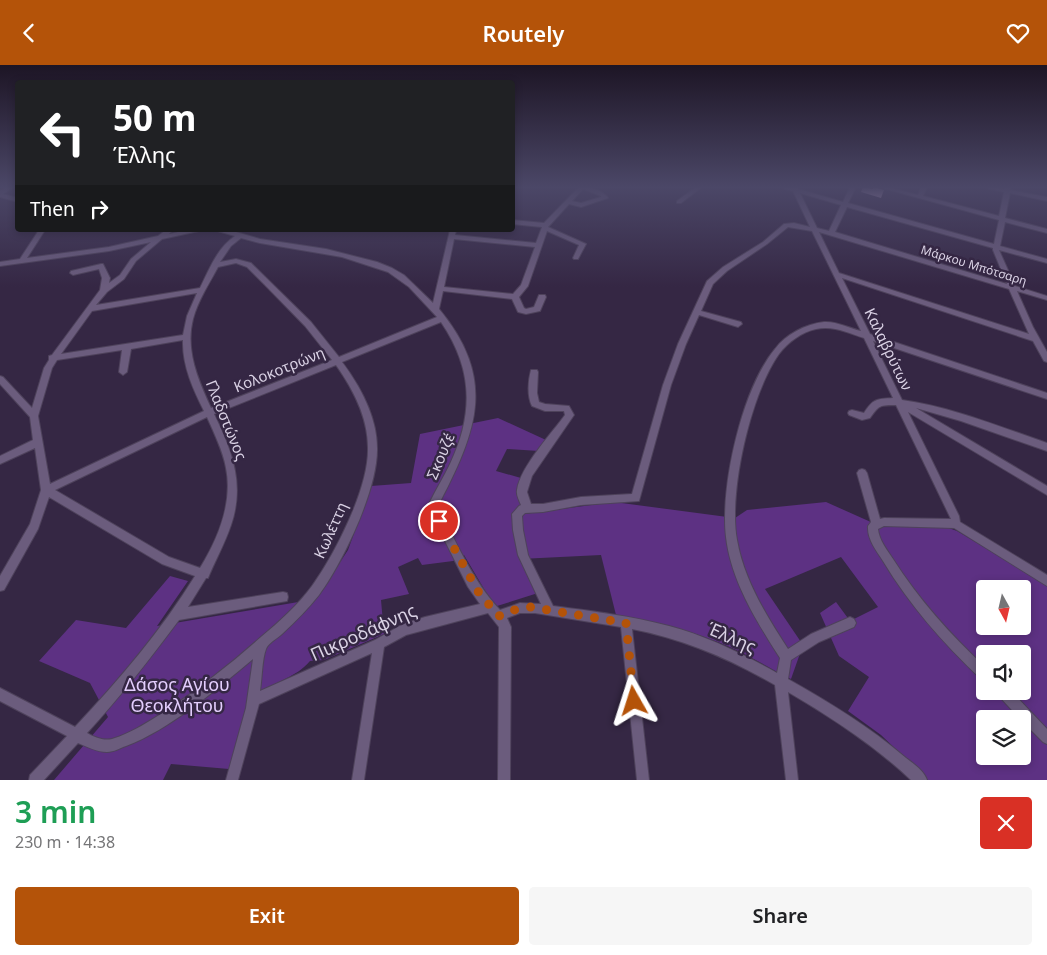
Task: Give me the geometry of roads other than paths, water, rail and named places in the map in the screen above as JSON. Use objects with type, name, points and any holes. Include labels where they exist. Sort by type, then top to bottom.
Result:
[{"type":"street","points":[[515,297],[524,286],[538,245],[546,227],[552,220]]},
{"type":"street","name":"Καλαβρύτων","points":[[812,220],[956,519],[955,524]]},
{"type":"street","points":[[831,233],[837,220]]},
{"type":"street","points":[[903,220],[1047,261]]},
{"type":"street","points":[[1001,220],[996,246],[1035,339],[1047,359]]},
{"type":"street","points":[[1006,220],[1047,231]]},
{"type":"street","points":[[515,222],[546,227],[582,243],[584,246],[576,258]]},
{"type":"street","name":"Μάρκου Μπότσαρη","points":[[528,508],[543,508],[581,501],[636,497],[667,385],[707,287],[714,278],[739,259],[765,243],[781,229],[792,225],[816,229],[1047,298]]},
{"type":"street","points":[[22,261],[41,232]]},
{"type":"street","points":[[0,586],[34,526],[46,490],[34,416],[52,359],[104,290],[122,277],[133,261],[168,232]]},
{"type":"street","points":[[0,264],[158,240],[189,232]]},
{"type":"street","name":"Σκουζέ","points":[[234,232],[261,241],[324,251],[379,266],[404,278],[444,319],[466,362],[473,388],[473,403],[461,449],[435,502],[436,515],[472,583],[494,612]]},
{"type":"street","points":[[435,309],[452,233],[538,245]]},
{"type":"street","name":"Γλαδστώνος","points":[[77,735],[175,615],[204,574],[231,509],[233,489],[227,453],[186,357],[187,337],[193,309],[227,245],[241,235]]},
{"type":"street","name":"Κωλέττη","points":[[0,694],[77,735],[102,746],[122,742],[147,729],[192,699],[261,645],[314,592],[332,565],[347,535],[369,474],[373,448],[370,427],[352,383],[339,360],[249,265],[236,261],[215,265]]},
{"type":"street","points":[[73,273],[101,266],[106,277],[104,290]]},
{"type":"street","points":[[839,275],[1035,339]]},
{"type":"street","points":[[441,289],[515,297]]},
{"type":"street","points":[[90,309],[203,290]]},
{"type":"street","points":[[515,297],[521,310],[526,312],[537,309],[542,297]]},
{"type":"street","points":[[697,312],[738,324]]},
{"type":"street","name":"Κολοκοτρώνη","points":[[46,490],[210,412],[444,319]]},
{"type":"street","points":[[792,780],[781,682],[786,657],[755,603],[739,565],[731,536],[732,492],[743,433],[761,379],[776,352],[785,343],[819,325],[833,325],[1047,396]]},
{"type":"street","points":[[52,359],[187,337]]},
{"type":"street","points":[[123,372],[127,346]]},
{"type":"street","points":[[534,372],[532,397],[535,404],[541,408],[566,408],[570,415],[529,473],[522,489],[523,498],[528,508],[522,509],[518,514],[519,546],[528,570],[543,595],[549,610]]},
{"type":"street","points":[[0,379],[34,416]]},
{"type":"street","points":[[852,413],[862,417],[867,416],[873,406],[879,403],[900,404],[906,402],[1047,447]]},
{"type":"street","points":[[900,404],[1047,491]]},
{"type":"street","points":[[0,460],[39,442]]},
{"type":"street","points":[[862,473],[877,524]]},
{"type":"street","points":[[46,490],[166,561],[204,574]]},
{"type":"street","points":[[976,667],[942,635],[914,601],[875,537],[873,526],[877,524],[955,524],[1047,581]]},
{"type":"street","points":[[175,615],[283,597]]},
{"type":"street","name":"Έλλης","points":[[494,612],[525,607],[549,610],[669,632],[711,645],[826,707],[862,731],[921,780]]},
{"type":"street","points":[[494,612],[503,622],[506,635],[504,780]]},
{"type":"street","name":"Πικροδάφνης","points":[[253,700],[419,624],[494,612]]},
{"type":"street","points":[[626,623],[643,780]]},
{"type":"street","points":[[786,657],[815,638],[850,623]]},
{"type":"street","points":[[358,780],[379,643]]},
{"type":"street","points":[[232,780],[253,700],[261,645]]},
{"type":"street","points":[[1011,700],[1047,738]]},
{"type":"street","points":[[35,780],[77,735]]},
{"type":"park label","name":"Δάσος Αγίου Θεοκλήτου","points":[[177,694]]}]
